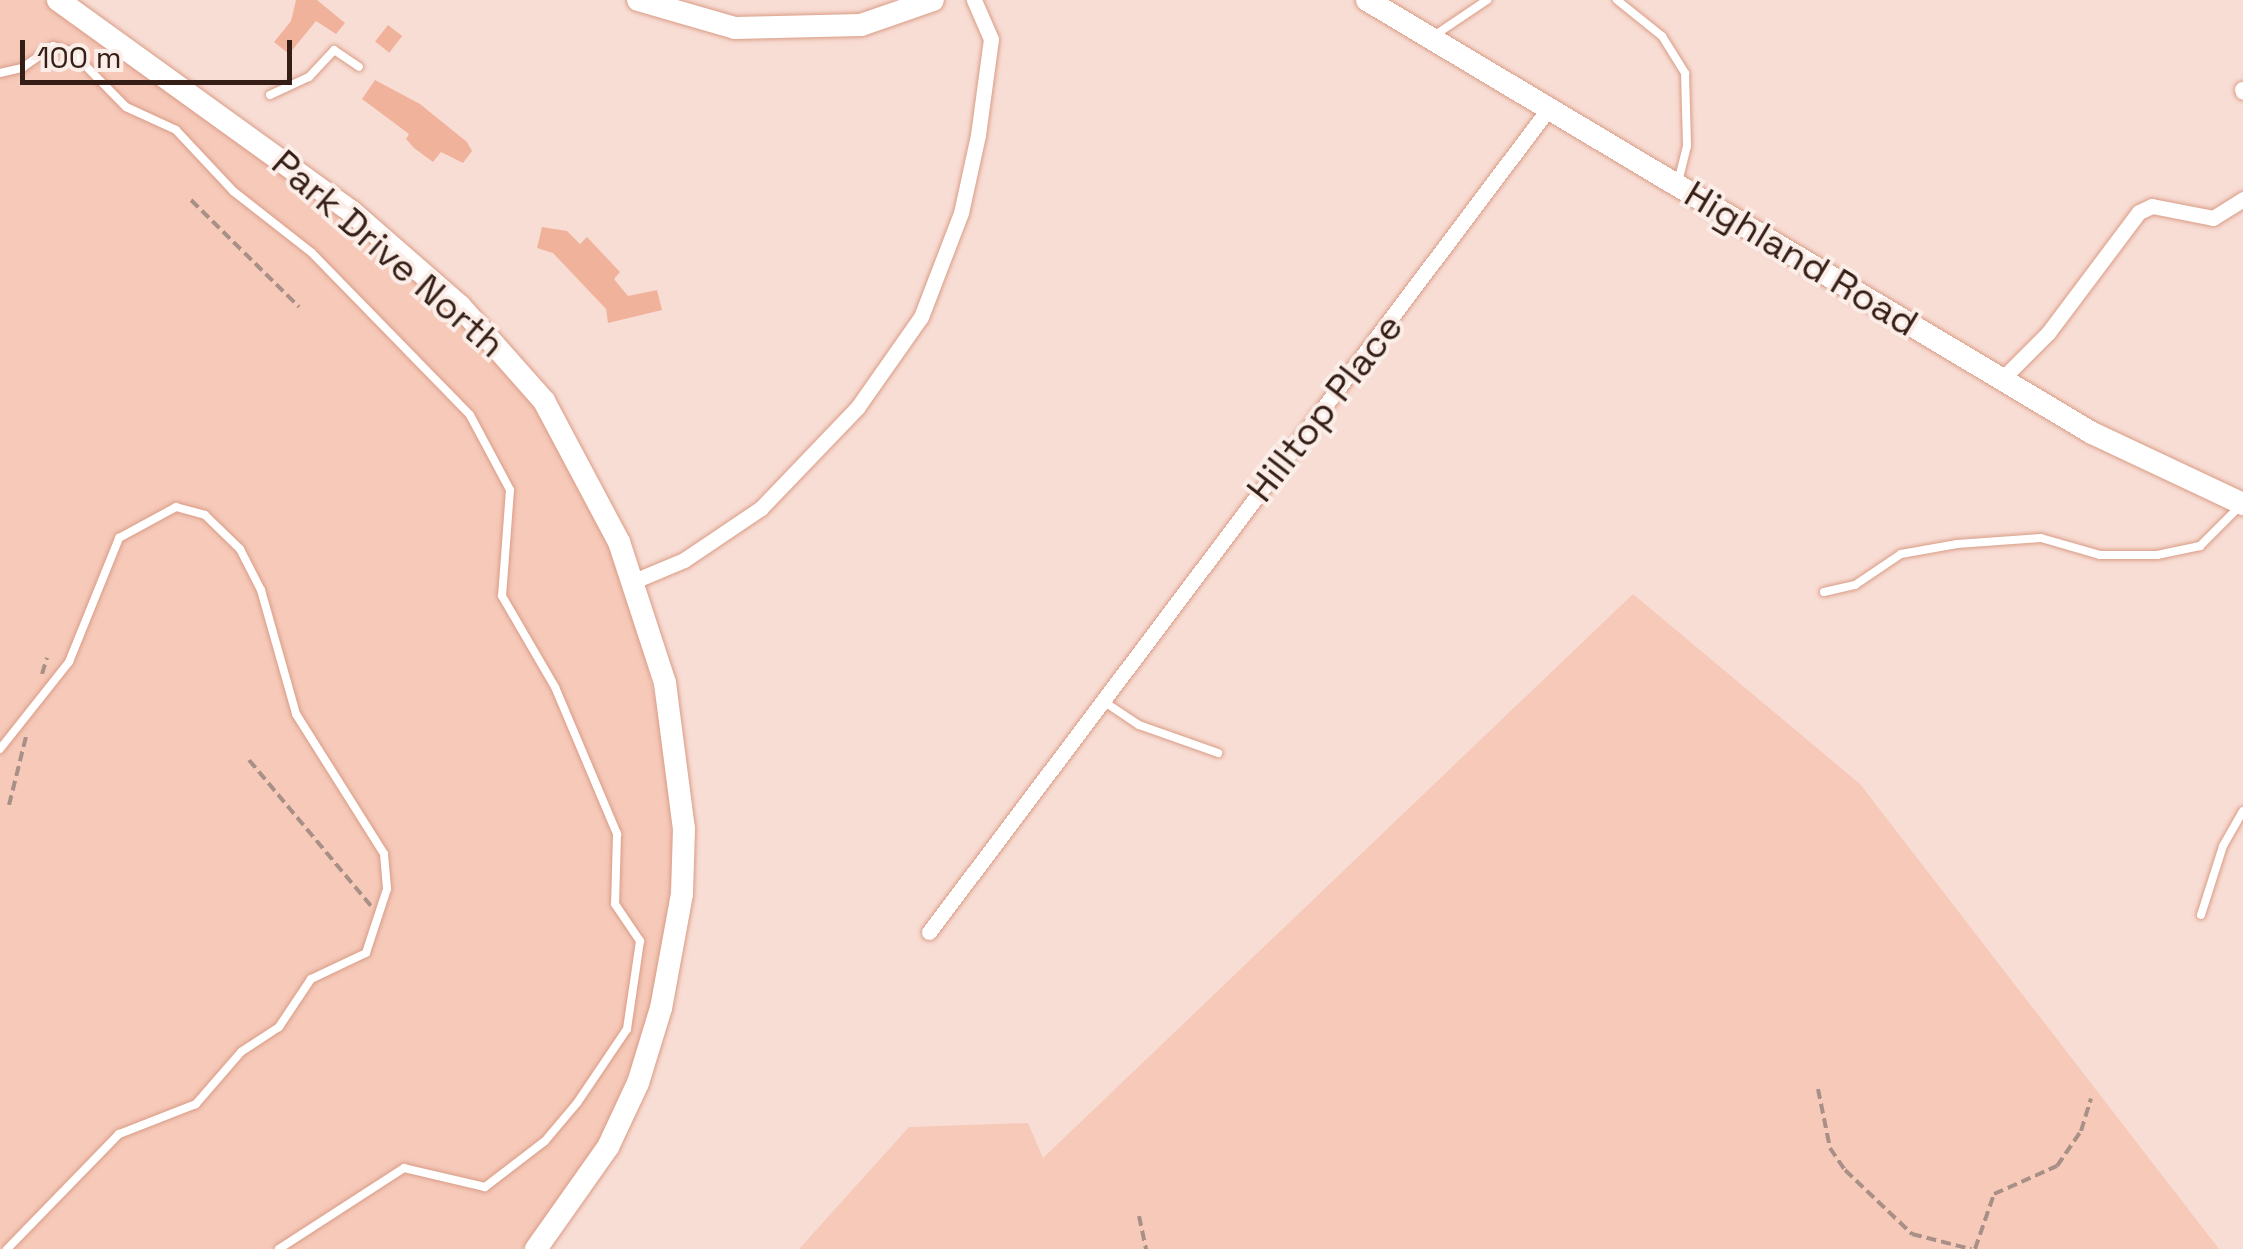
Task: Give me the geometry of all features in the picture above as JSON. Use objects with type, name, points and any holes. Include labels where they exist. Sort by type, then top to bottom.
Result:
[{"type":"street","name":"Park Drive North","points":[[58,0],[85,12],[350,211],[460,306],[544,401],[575,450],[634,581],[665,683],[676,755],[682,894],[673,957],[638,1083],[608,1147],[536,1249]]},
{"type":"street","points":[[638,0],[734,28],[827,28],[861,25],[933,0]]},
{"type":"street","points":[[634,581],[684,560],[760,508],[857,408],[922,316],[961,213],[984,104],[991,39],[974,0]]},
{"type":"street","name":"Highland Road","points":[[1367,0],[1401,9],[1431,38],[2092,433],[2242,504]]},
{"type":"street","name":"Hilltop Place","points":[[930,932],[1549,108]]},
{"type":"street","points":[[2002,379],[2048,332],[2139,212],[2152,206],[2214,218],[2243,200]]},
{"type":"lane","points":[[1431,38],[1487,0]]},
{"type":"lane","points":[[1617,0],[1662,36],[1685,73],[1688,146],[1677,184]]},
{"type":"lane","points":[[0,73],[22,68],[53,46],[71,51],[126,107],[176,130],[233,191],[302,244],[470,414],[510,490],[502,596],[554,687],[618,834],[616,904],[640,941],[627,1029],[578,1104],[544,1142],[484,1187],[404,1168],[278,1249]]},
{"type":"lane","points":[[270,95],[310,77],[334,50],[359,67]]},
{"type":"lane","points":[[1824,592],[1856,585],[1900,554],[1957,544],[2041,538],[2100,555],[2157,556],[2200,546],[2242,504]]},
{"type":"lane","points":[[0,748],[69,662],[119,538],[176,507],[205,515],[240,548],[262,590],[296,714],[384,854],[387,889],[366,953],[311,980],[279,1028],[241,1052],[196,1104],[120,1134],[97,1153],[7,1249]]},
{"type":"lane","points":[[1101,704],[1139,725],[1218,752]]},
{"type":"lane","points":[[2201,914],[2222,846],[2243,811]]},
{"type":"path","points":[[191,200],[299,307]]},
{"type":"path","points":[[249,760],[374,910]]},
{"type":"path","points":[[1818,1089],[1824,1128],[1845,1170],[1912,1234],[1973,1249],[1994,1194],[2058,1166],[2081,1131],[2091,1099]]},
{"type":"path","points":[[1139,1216],[1146,1249]]},
{"type":"shaded area","points":[[0,0],[44,0],[361,230],[460,318],[529,397],[584,486],[631,597],[661,725],[674,857],[657,1001],[602,1140],[522,1249],[0,1249]]},
{"type":"shaded area","points":[[1633,594],[1860,784],[2219,1249],[799,1249],[909,1127],[1028,1123],[1043,1158]]},
{"type":"building","points":[[296,0],[317,0],[345,23],[336,34],[316,21],[289,54],[274,42],[291,21]]},
{"type":"building","points":[[388,25],[402,36],[389,53],[375,42]]},
{"type":"building","points":[[375,80],[420,104],[467,142],[472,151],[463,163],[441,152],[433,162],[406,139],[409,134],[362,99]]},
{"type":"building","points":[[542,227],[567,231],[580,244],[587,237],[620,272],[614,279],[628,296],[657,290],[662,310],[608,323],[606,309],[553,253],[537,248]]}]
